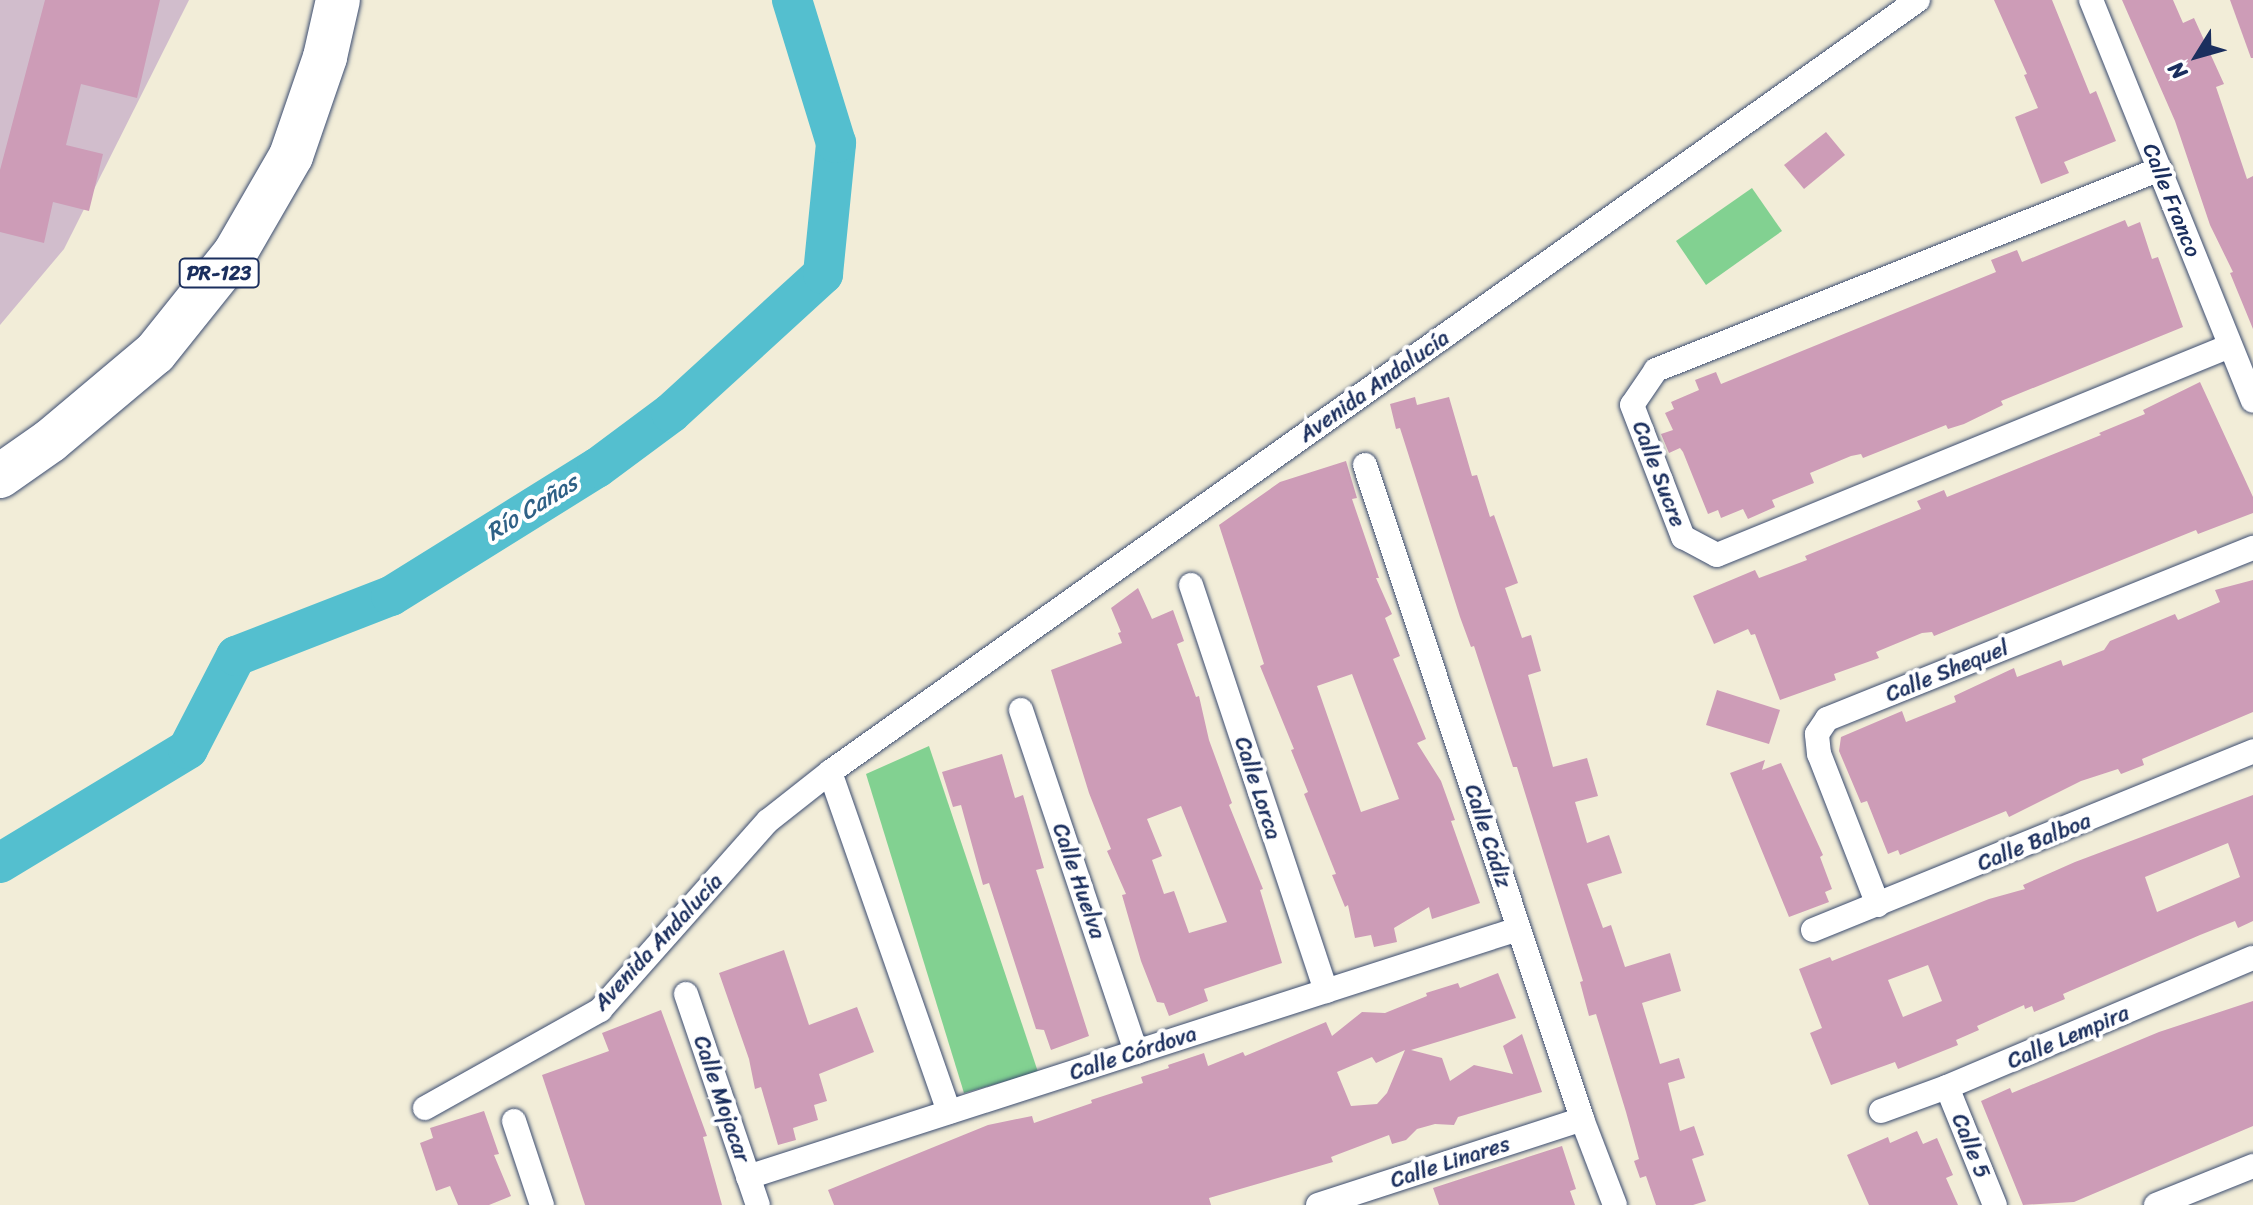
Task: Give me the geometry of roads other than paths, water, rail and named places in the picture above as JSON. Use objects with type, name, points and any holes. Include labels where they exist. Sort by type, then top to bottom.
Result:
[{"type":"highway","name":"PR-123","points":[[0,476],[50,441],[155,353],[235,253],[291,156],[325,57],[338,0]]},
{"type":"street","name":"Avenida Andalucía","points":[[425,1108],[600,1010],[768,821],[830,772],[1918,0]]},
{"type":"street","name":"Calle Franco","points":[[2091,0],[2253,401]]},
{"type":"street","name":"Calle Sucre","points":[[2160,169],[1656,370],[1632,405],[1683,537],[1717,555],[2230,346]]},
{"type":"street","name":"Calle Cádiz","points":[[1365,465],[1582,1119],[1615,1205]]},
{"type":"street","name":"Calle Shequel","points":[[1878,905],[1819,754],[1817,734],[1827,719],[2253,548]]},
{"type":"street","name":"Calle Lorca","points":[[1191,585],[1326,991]]},
{"type":"street","name":"Calle Huelva","points":[[1021,710],[1136,1052]]},
{"type":"street","name":"Calle Balboa","points":[[1813,930],[2253,751]]},
{"type":"street","points":[[830,772],[949,1112]]},
{"type":"street","name":"Calle Córdova","points":[[748,1177],[1518,929]]},
{"type":"street","name":"Calle Lempira","points":[[1881,1111],[1947,1087],[2253,958]]},
{"type":"street","name":"Calle Mojacar","points":[[686,994],[758,1205]]},
{"type":"street","name":"Calle 5","points":[[1947,1087],[1995,1205]]},
{"type":"street","name":"Calle Linares","points":[[1318,1205],[1391,1194],[1582,1119]]},
{"type":"street","points":[[514,1121],[542,1205]]},
{"type":"street","points":[[2156,1205],[2253,1166]]},
{"type":"waterway","name":"Río Cañas","points":[[0,863],[188,749],[236,656],[391,596],[597,468],[671,413],[823,274],[836,143],[792,0]]}]
